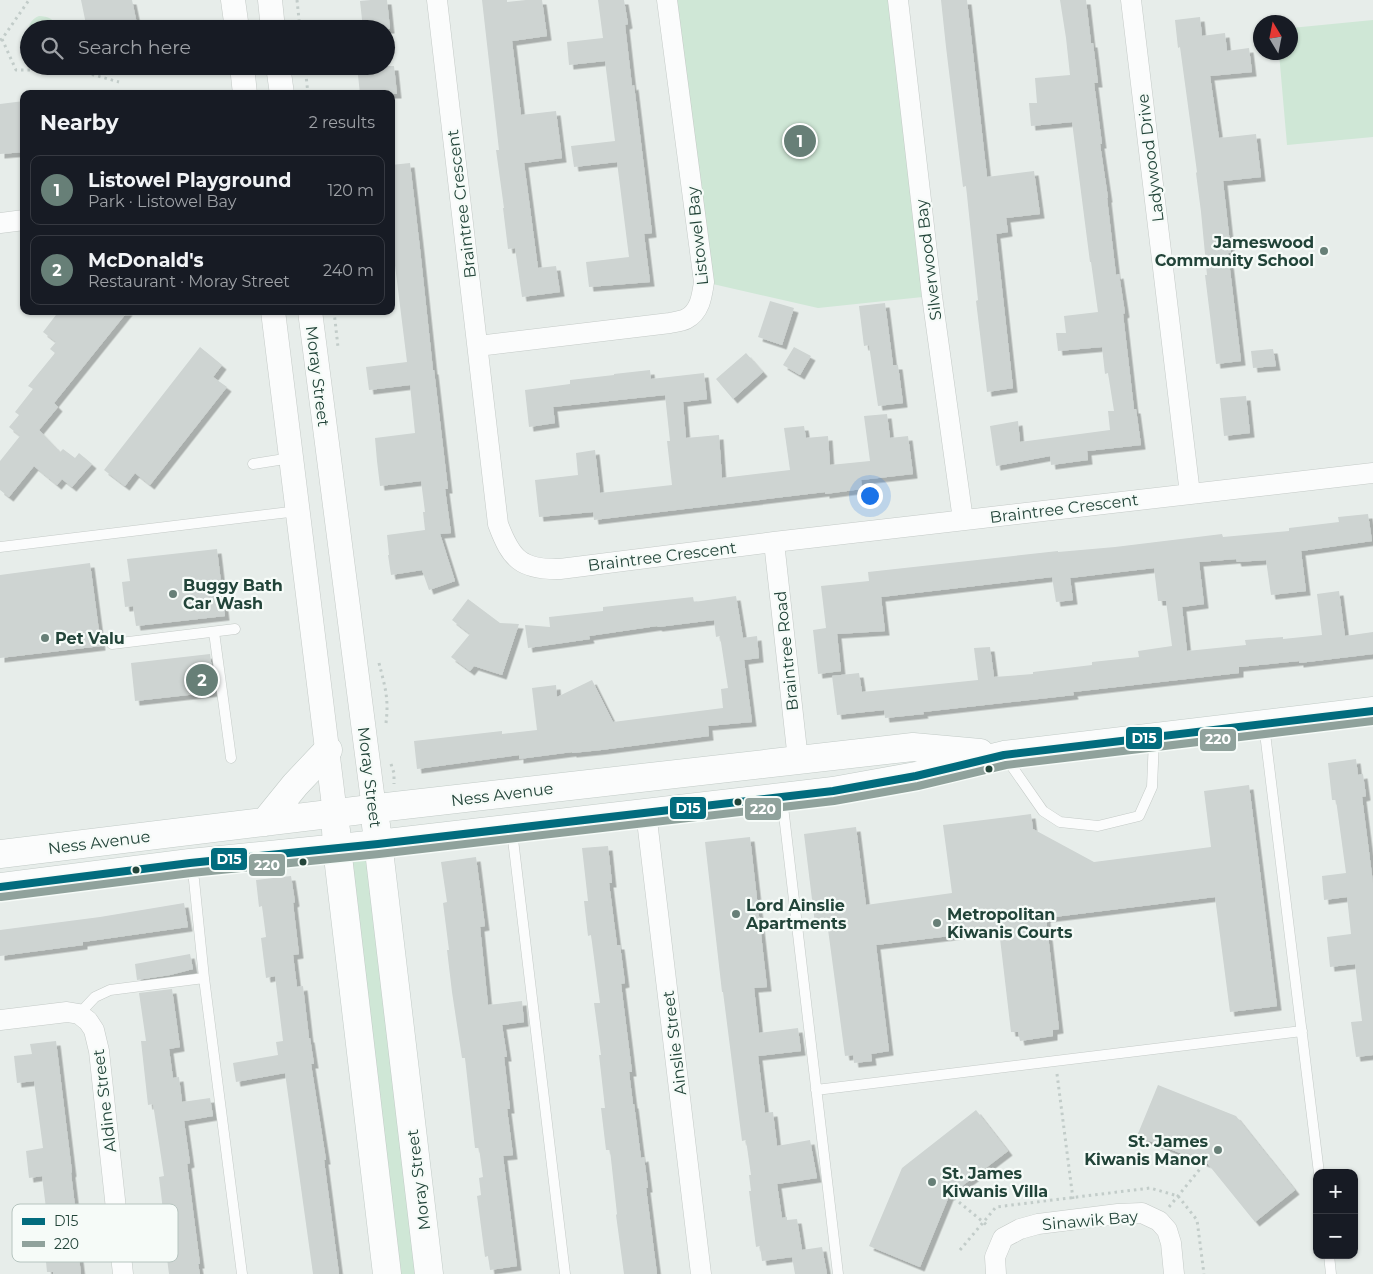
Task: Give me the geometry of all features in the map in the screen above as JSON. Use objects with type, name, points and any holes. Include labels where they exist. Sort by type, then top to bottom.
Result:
[{"type":"main road","name":"Ness Avenue","points":[[0,887],[833,791],[916,776],[1004,755],[1373,711]]},
{"type":"main road","name":"Ness Avenue","points":[[0,854],[374,809],[913,748],[1004,755]]},
{"type":"main road","points":[[265,822],[328,750]]},
{"type":"main road","name":"Moray Street","points":[[374,809],[429,1274]]},
{"type":"main road","points":[[335,814],[337,848],[387,1274]]},
{"type":"street","points":[[233,0],[236,20]]},
{"type":"street","points":[[270,0],[272,20]]},
{"type":"street","name":"Braintree Crescent","points":[[437,0],[498,524],[508,548],[524,564],[535,568],[560,569],[774,542],[1373,473]]},
{"type":"street","name":"Listowel Bay","points":[[478,346],[670,324],[688,318],[698,308],[704,282],[666,0]]},
{"type":"street","name":"Silverwood Bay","points":[[898,0],[932,296],[963,520]]},
{"type":"street","name":"Ladywood Drive","points":[[1131,0],[1190,494]]},
{"type":"street","points":[[243,75],[245,90]]},
{"type":"street","points":[[279,75],[281,90]]},
{"type":"street","points":[[0,222],[20,220]]},
{"type":"street","points":[[274,315],[335,814]]},
{"type":"street","name":"Moray Street","points":[[311,315],[374,809]]},
{"type":"street","name":"Braintree Road","points":[[774,542],[798,760]]},
{"type":"street","name":"Ainslie Street","points":[[646,812],[701,1274]]},
{"type":"street","points":[[0,1020],[67,1012],[79,1014]]},
{"type":"street","name":"Aldine Street","points":[[79,1014],[88,1021],[94,1030],[99,1051],[115,1204]]},
{"type":"street","name":"Sinawik Bay","points":[[1003,1238],[1020,1229],[1038,1224],[1118,1214],[1142,1213],[1159,1221],[1167,1230],[1171,1243],[1174,1274]]},
{"type":"street","points":[[996,1274],[995,1256],[1003,1238]]},
{"type":"lane","points":[[253,464],[292,458]]},
{"type":"lane","points":[[0,547],[298,511]]},
{"type":"lane","points":[[112,644],[234,629]]},
{"type":"lane","points":[[214,632],[231,758]]},
{"type":"lane","points":[[1264,724],[1319,1169]]},
{"type":"lane","points":[[1004,755],[1044,811],[1060,822],[1098,826],[1139,816],[1152,788],[1154,737]]},
{"type":"lane","points":[[782,797],[838,1274]]},
{"type":"lane","points":[[512,828],[565,1274]]},
{"type":"lane","points":[[190,864],[194,880],[204,978],[242,1274]]},
{"type":"lane","points":[[79,1014],[95,997],[110,990],[204,978]]},
{"type":"lane","points":[[816,1090],[1302,1031]]},
{"type":"lane","points":[[1329,1259],[1331,1274]]},
{"type":"path","points":[[20,70],[16,70],[1,40],[29,0]]},
{"type":"path","points":[[297,0],[299,20]]},
{"type":"path","points":[[94,75],[119,82]]},
{"type":"path","points":[[306,75],[308,90]]},
{"type":"path","points":[[1056,1061],[1076,1220]]},
{"type":"path","points":[[1159,1221],[1200,1169]]},
{"type":"path","points":[[954,1198],[1003,1238]]},
{"type":"green space","points":[[667,0],[898,0],[932,296],[818,308],[704,282]]},
{"type":"green space","points":[[39,16],[52,20],[33,20]]},
{"type":"green space","points":[[1373,20],[1373,137],[1287,145],[1280,60],[1298,60],[1298,27]]},
{"type":"green space","points":[[378,844],[429,1274],[387,1274],[337,848]]},
{"type":"building","points":[[81,0],[132,0],[136,20],[85,20]]},
{"type":"building","points":[[387,0],[389,20],[362,20],[360,1]]},
{"type":"building","points":[[482,0],[507,0],[507,2],[542,0],[547,36],[512,41],[521,115],[556,111],[562,158],[524,163],[538,268],[556,266],[560,292],[522,297],[515,248],[508,249],[496,150],[499,150]]},
{"type":"building","points":[[598,0],[624,0],[628,24],[625,25],[632,86],[634,85],[652,233],[644,234],[650,282],[589,287],[586,262],[629,257],[617,162],[574,167],[571,146],[615,141],[605,61],[569,65],[567,42],[603,38]]},
{"type":"building","points":[[941,0],[967,0],[987,177],[1034,171],[1040,214],[1006,218],[1008,232],[996,234],[1013,388],[987,392],[976,301],[978,300],[966,186],[963,187]]},
{"type":"building","points":[[1060,0],[1086,0],[1098,83],[1094,83],[1116,275],[1119,274],[1125,313],[1123,314],[1134,409],[1136,409],[1141,445],[1087,451],[1088,460],[1051,465],[1050,456],[996,466],[990,426],[1018,421],[1020,442],[1110,430],[1108,411],[1114,411],[1108,373],[1105,374],[1102,347],[1058,351],[1056,333],[1066,333],[1064,316],[1098,312],[1072,122],[1031,126],[1029,103],[1037,103],[1035,78],[1070,75]]},
{"type":"building","points":[[1200,17],[1202,36],[1225,33],[1227,51],[1249,48],[1252,72],[1210,76],[1219,138],[1256,134],[1261,177],[1223,181],[1231,253],[1228,253],[1241,361],[1216,364],[1205,275],[1207,275],[1197,172],[1175,20]]},
{"type":"building","points":[[358,75],[395,75],[397,94],[395,94],[395,90],[360,90]]},
{"type":"building","points":[[20,102],[20,152],[0,154],[0,104]]},
{"type":"building","points":[[410,163],[448,489],[445,489],[451,533],[440,534],[455,581],[429,590],[422,570],[391,575],[388,555],[387,535],[425,530],[421,481],[380,486],[377,461],[375,438],[415,433],[410,385],[369,390],[366,367],[407,362],[395,265],[395,165]]},
{"type":"building","points":[[770,301],[794,308],[782,345],[758,337]]},
{"type":"building","points":[[885,303],[893,365],[898,365],[903,403],[878,406],[869,345],[864,346],[859,306]]},
{"type":"building","points":[[56,315],[125,315],[54,403],[58,407],[39,430],[60,452],[63,449],[75,458],[79,453],[92,464],[72,487],[62,479],[57,485],[34,466],[9,497],[0,490],[0,461],[20,436],[9,427],[19,415],[15,412],[33,389],[28,386],[55,353],[50,349],[56,342],[43,332]]},
{"type":"building","points":[[200,347],[222,365],[213,377],[227,387],[150,485],[135,473],[125,486],[104,470]]},
{"type":"building","points":[[794,347],[811,356],[800,375],[783,365]]},
{"type":"building","points":[[1273,349],[1276,366],[1253,368],[1251,351]]},
{"type":"building","points":[[746,353],[763,372],[733,399],[716,379]]},
{"type":"building","points":[[650,370],[651,379],[704,373],[707,399],[683,402],[686,438],[719,435],[722,478],[790,470],[784,428],[804,426],[806,438],[828,436],[830,465],[870,461],[864,416],[887,414],[890,438],[908,436],[913,474],[861,480],[862,489],[825,494],[825,492],[594,520],[593,512],[539,517],[535,480],[578,475],[576,453],[595,450],[600,493],[672,485],[667,441],[670,441],[665,395],[553,407],[555,423],[529,427],[525,390],[570,384],[570,380]]},
{"type":"building","points":[[1246,396],[1250,433],[1224,436],[1220,398]]},
{"type":"building","points":[[1368,514],[1372,541],[1301,551],[1306,591],[1271,595],[1266,560],[1237,562],[1236,559],[1199,562],[1204,604],[1182,607],[1187,651],[1246,645],[1245,640],[1322,635],[1317,594],[1339,591],[1345,636],[1373,632],[1373,654],[1299,663],[1299,661],[1239,667],[1239,673],[1073,692],[1074,695],[923,712],[924,714],[885,718],[884,710],[837,715],[832,676],[859,673],[862,692],[978,680],[974,648],[990,647],[994,677],[1033,674],[1033,672],[1092,665],[1092,662],[1139,657],[1138,651],[1172,646],[1166,601],[1158,601],[1154,568],[1070,578],[1073,600],[1056,602],[1052,577],[881,597],[885,631],[837,634],[841,671],[818,674],[813,630],[826,628],[821,586],[869,581],[868,572],[1058,551],[1115,547],[1222,534],[1223,537],[1289,531],[1289,528],[1339,522],[1338,517]]},
{"type":"building","name":"Buggy Bath Car Wash","points":[[217,549],[225,616],[136,626],[133,606],[125,607],[122,582],[130,581],[127,559]]},
{"type":"building","points":[[90,563],[101,646],[0,658],[0,575]]},
{"type":"building","points":[[736,596],[743,638],[757,636],[759,658],[744,660],[752,722],[708,726],[709,736],[519,759],[519,755],[417,769],[414,741],[502,731],[502,734],[537,730],[532,688],[556,685],[557,697],[592,680],[613,722],[723,708],[721,689],[728,688],[720,636],[716,637],[714,620],[589,636],[590,639],[528,648],[525,625],[550,627],[549,617],[603,611],[603,607],[693,597],[694,602]]},
{"type":"building","points":[[468,599],[500,623],[519,624],[502,675],[474,666],[470,671],[451,657],[470,634],[452,620]]},
{"type":"building","points":[[210,654],[215,692],[135,701],[131,663]]},
{"type":"building","points":[[1356,759],[1358,775],[1363,774],[1366,796],[1362,797],[1373,883],[1373,1055],[1356,1057],[1351,1022],[1362,1021],[1355,964],[1330,967],[1327,937],[1351,934],[1347,897],[1324,900],[1322,876],[1346,873],[1336,800],[1332,800],[1328,763]]},
{"type":"building","name":"Metropolitan Kiwanis Courts","points":[[1249,785],[1277,1006],[1230,1012],[1215,897],[1046,918],[1059,1029],[1053,1030],[1053,1036],[1020,1041],[1018,1032],[1011,1032],[999,930],[876,945],[889,1051],[871,1054],[872,1061],[854,1063],[853,1055],[845,1056],[827,922],[815,924],[804,834],[856,827],[866,905],[952,893],[943,825],[1031,814],[1033,829],[1094,862],[1211,847],[1204,791]]},
{"type":"building","points":[[750,837],[767,987],[754,988],[759,1033],[798,1028],[801,1051],[758,1056],[765,1113],[773,1112],[777,1146],[810,1140],[817,1178],[777,1184],[782,1218],[787,1217],[787,1220],[797,1219],[802,1250],[822,1247],[827,1274],[795,1274],[792,1257],[762,1261],[760,1246],[756,1247],[749,1191],[751,1191],[749,1175],[751,1175],[746,1140],[742,1141],[722,992],[705,842]]},
{"type":"building","points":[[608,846],[612,883],[609,883],[617,945],[620,945],[625,983],[621,984],[632,1072],[629,1072],[641,1158],[644,1157],[657,1274],[624,1274],[610,1150],[606,1150],[601,1108],[605,1108],[599,1055],[601,1055],[594,1003],[600,1003],[591,935],[588,936],[584,901],[588,901],[582,848]]},
{"type":"building","points":[[476,857],[485,926],[480,927],[488,1005],[522,1001],[524,1022],[502,1025],[507,1057],[504,1057],[510,1109],[507,1109],[513,1155],[503,1156],[517,1266],[490,1270],[488,1256],[485,1257],[477,1196],[481,1195],[479,1178],[483,1177],[479,1148],[475,1148],[465,1058],[462,1058],[452,992],[443,903],[447,902],[441,862]]},
{"type":"building","points":[[291,876],[299,954],[293,955],[297,987],[303,986],[314,1064],[311,1064],[326,1160],[324,1160],[339,1274],[313,1274],[285,1073],[236,1082],[233,1063],[278,1055],[276,1042],[283,1041],[275,976],[266,978],[261,938],[266,937],[262,906],[259,907],[256,880]]},
{"type":"building","points":[[184,903],[188,927],[83,942],[83,945],[0,956],[0,930],[100,917]]},
{"type":"building","points":[[190,954],[193,969],[137,980],[135,964]]},
{"type":"building","points":[[172,989],[180,1047],[169,1049],[173,1078],[179,1077],[182,1102],[210,1098],[213,1116],[184,1121],[190,1163],[187,1164],[200,1274],[169,1274],[167,1262],[178,1262],[178,1204],[162,1204],[159,1177],[164,1176],[153,1104],[148,1105],[141,1041],[146,1041],[139,993]]},
{"type":"building","points":[[56,1041],[75,1204],[45,1204],[42,1176],[29,1178],[26,1151],[43,1148],[34,1081],[17,1083],[14,1056],[32,1054],[30,1044]]},
{"type":"building","name":"St. James Kiwanis Manor","points":[[1158,1085],[1236,1116],[1295,1190],[1255,1222],[1208,1164],[1137,1136]]},
{"type":"building","name":"St. James Kiwanis Villa","points":[[976,1110],[1008,1151],[949,1196],[920,1267],[869,1246],[902,1168]]},
{"type":"building","points":[[46,1262],[80,1262],[81,1274],[53,1274],[53,1272],[47,1272]]},
{"type":"transit line","name":"D15","points":[[0,887],[190,863],[378,844],[833,791],[916,776],[1004,755],[1373,711]]},
{"type":"transit line","name":"220","points":[[1,897],[191,873],[379,854],[834,801],[918,786],[1006,765],[1373,721]]},
{"type":"place","name":"Listowel Playground","points":[[800,141]]},
{"type":"place","name":"Jameswood Community School","points":[[1324,251]]},
{"type":"place","name":"Buggy Bath Car Wash","points":[[173,594]]},
{"type":"place","name":"Pet Valu","points":[[45,638]]},
{"type":"place","name":"McDonald's","points":[[202,680]]},
{"type":"place","name":"Lord Ainslie Apartments","points":[[736,914]]},
{"type":"place","name":"Metropolitan Kiwanis Courts","points":[[937,923]]},
{"type":"place","name":"St. James Kiwanis Manor","points":[[1218,1150]]},
{"type":"place","name":"St. James Kiwanis Villa","points":[[932,1182]]}]
